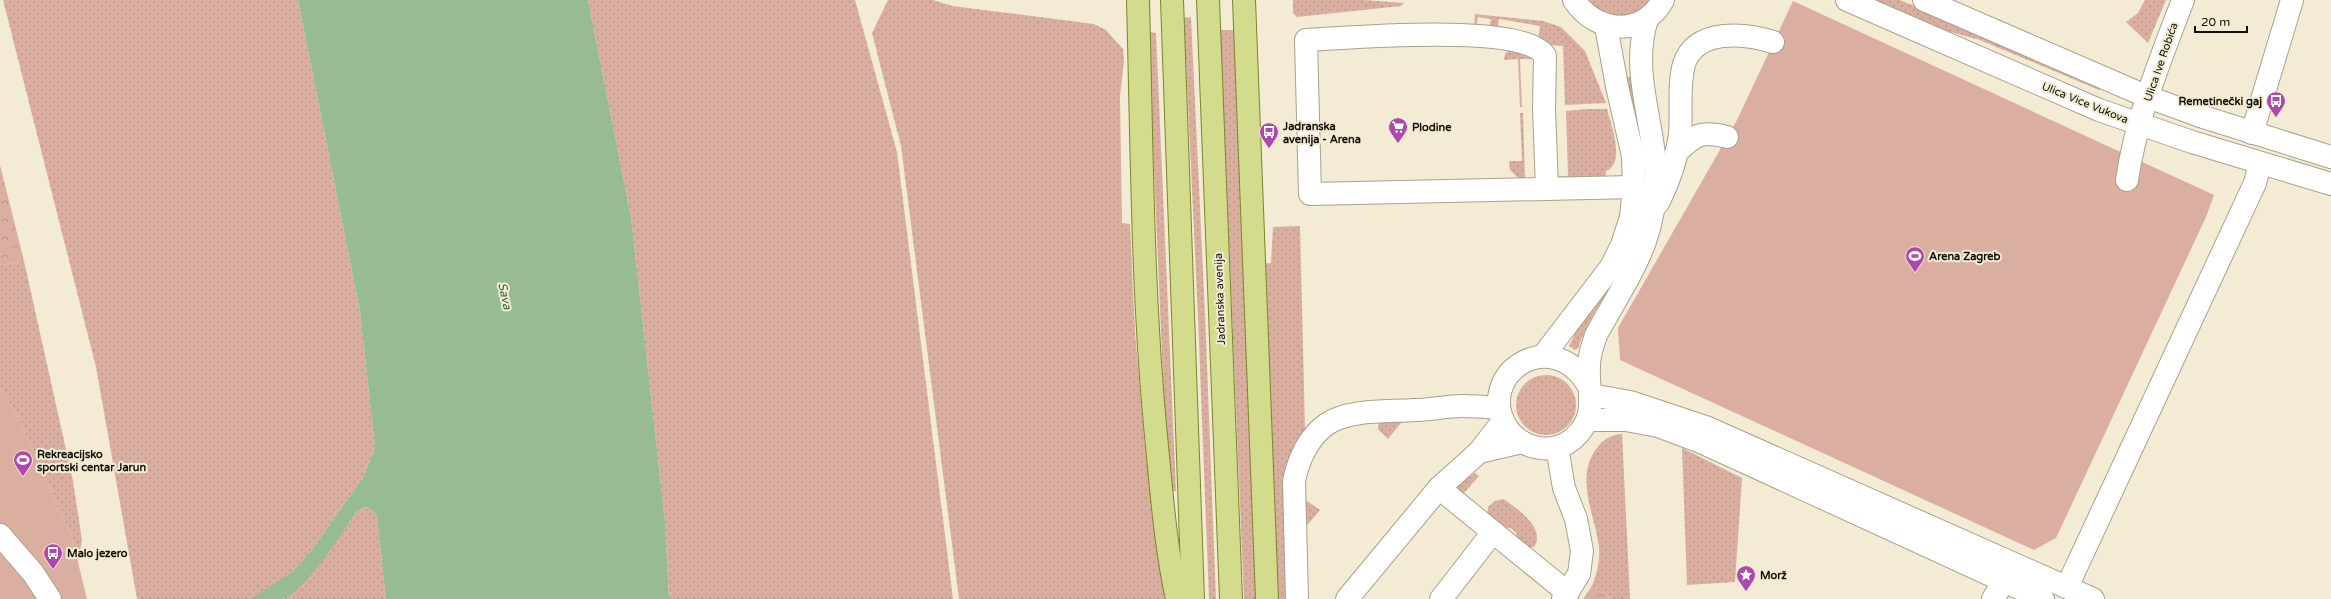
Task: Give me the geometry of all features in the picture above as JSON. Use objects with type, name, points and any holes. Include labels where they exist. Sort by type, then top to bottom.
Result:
[{"type":"main road","points":[[1138,0],[1142,220],[1148,364],[1168,556],[1177,599]]},
{"type":"main road","points":[[1172,0],[1193,599]]},
{"type":"main road","name":"Jadranska avenija","points":[[1208,0],[1231,599]]},
{"type":"main road","points":[[1244,0],[1266,599]]},
{"type":"street","points":[[1574,0],[1580,10],[1592,19],[1606,26],[1631,26],[1647,19],[1664,0]]},
{"type":"street","name":"Ulica Vice Vukova","points":[[1847,0],[2099,110],[2139,125],[2331,184]]},
{"type":"street","points":[[1924,0],[1944,5],[2148,97],[2252,133],[2331,157]]},
{"type":"street","name":"Ulica Ive Robića","points":[[2122,177],[2148,97],[2183,0]]},
{"type":"street","points":[[2252,133],[2292,0]]},
{"type":"street","points":[[1647,19],[1642,44],[1641,69],[1643,97],[1655,167],[1653,215]]},
{"type":"street","points":[[1543,356],[1599,283],[1618,255],[1629,224],[1634,187],[1633,156],[1617,86],[1606,26]]},
{"type":"street","points":[[1547,189],[1544,109],[1545,56],[1535,46],[1471,34],[1306,40],[1310,194],[1547,189],[1634,187]]},
{"type":"street","points":[[1773,42],[1742,36],[1726,35],[1706,40],[1690,53],[1682,72],[1680,135],[1673,171],[1653,215],[1640,256],[1596,335],[1590,356],[1590,390],[1588,420],[1581,432],[1570,441],[1557,447],[1533,447],[1522,442],[1510,433],[1501,415],[1500,392],[1506,379],[1515,367],[1528,359],[1543,356],[1558,358],[1570,364],[1581,373],[1590,390],[1708,428],[2093,599]]},
{"type":"street","points":[[1676,153],[1692,138],[1700,134],[1714,133],[1727,137]]},
{"type":"street","points":[[2067,587],[2256,183],[2260,163]]},
{"type":"street","points":[[1297,599],[1294,482],[1297,467],[1304,451],[1327,424],[1351,416],[1384,410],[1412,411],[1462,406],[1501,415]]},
{"type":"street","points":[[1347,599],[1439,488],[1479,452],[1501,415]]},
{"type":"street","points":[[1588,420],[1626,420],[1658,426],[1701,442],[1999,590],[2043,599]]},
{"type":"street","points":[[1479,452],[1522,442]]},
{"type":"street","points":[[1439,488],[1493,532],[1565,596],[1579,574],[1582,552],[1576,519],[1564,488],[1557,447]]},
{"type":"street","points":[[1441,599],[1493,532]]},
{"type":"street","points":[[0,535],[33,573],[50,599]]},
{"type":"green space","points":[[3,0],[298,0],[360,312],[375,448],[364,476],[311,551],[292,572],[264,592],[251,599],[137,599],[96,367]]},
{"type":"green space","points":[[588,0],[855,0],[897,152],[953,599],[669,599],[665,521],[631,218]]},
{"type":"green space","points":[[888,0],[933,0],[952,6],[1094,24],[1106,30],[1123,49],[1124,61],[1120,96],[1122,223],[1130,224],[1135,332],[1146,458],[1167,599],[959,599],[901,146],[872,33]]},
{"type":"green space","points":[[1293,0],[1363,0],[1404,3],[1401,6],[1297,17],[1293,13]]},
{"type":"green space","points":[[1588,0],[1649,0],[1636,12],[1618,16],[1601,12]]},
{"type":"green space","points":[[1873,0],[1900,0],[2101,86],[2099,90],[1980,40],[1943,30]]},
{"type":"green space","points":[[2145,0],[2166,0],[2148,43],[2126,22],[2138,13]]},
{"type":"green space","name":"Arena Zagreb","points":[[1793,1],[2214,195],[2206,217],[2056,538],[2034,550],[1620,360],[1618,328],[1737,120]]},
{"type":"green space","points":[[1475,14],[1543,21],[1561,27],[1585,51],[1606,103],[1565,105],[1563,46],[1549,45],[1543,40],[1538,39],[1540,26],[1499,19],[1497,32],[1489,30],[1491,19],[1478,17],[1476,28],[1474,28]]},
{"type":"green space","points":[[1191,17],[1205,314],[1216,599],[1209,599],[1184,18]]},
{"type":"green space","points":[[1220,30],[1238,30],[1256,599],[1244,599]]},
{"type":"green space","points":[[1148,32],[1156,33],[1176,491],[1168,492]]},
{"type":"green space","points":[[1509,50],[1530,53],[1534,59],[1520,59],[1522,107],[1520,107],[1518,59],[1504,60],[1505,54]]},
{"type":"green space","points":[[1625,77],[1631,77],[1645,167],[1646,190],[1640,234],[1631,256],[1597,308],[1578,348],[1575,350],[1569,346],[1589,309],[1620,267],[1631,243],[1638,219],[1641,196],[1639,150]]},
{"type":"green space","points":[[1607,109],[1616,143],[1615,160],[1612,167],[1606,171],[1605,179],[1557,180],[1554,177],[1568,176],[1566,111]]},
{"type":"green space","points":[[1520,113],[1523,113],[1525,178],[1539,178],[1520,180],[1510,170],[1509,161],[1522,161]]},
{"type":"green space","points":[[0,165],[24,261],[0,265]]},
{"type":"green space","points":[[1300,226],[1305,429],[1293,449],[1291,599],[1276,599],[1263,264],[1271,263],[1273,227]]},
{"type":"green space","points":[[24,261],[73,481],[82,540],[78,561],[71,534],[19,419],[0,387],[0,265]]},
{"type":"green space","points":[[1546,375],[1563,380],[1571,388],[1576,405],[1571,422],[1563,430],[1546,435],[1529,430],[1521,422],[1516,405],[1521,388],[1529,380]]},
{"type":"green space","name":"Rekreacijsko sportski centar Jarun","points":[[0,387],[19,419],[71,534],[87,599],[0,599]]},
{"type":"green space","points":[[1405,418],[1388,439],[1378,429],[1379,420]]},
{"type":"green space","points":[[1622,434],[1630,599],[1612,599],[1592,586],[1598,567],[1599,547],[1586,484],[1590,459],[1599,445],[1614,435]]},
{"type":"green space","points":[[1682,448],[1742,478],[1735,582],[1687,585]]},
{"type":"green space","points":[[1475,473],[1479,476],[1463,494],[1456,490],[1459,484]]},
{"type":"green space","points":[[1503,499],[1522,513],[1533,526],[1537,540],[1534,547],[1523,545],[1520,543],[1517,535],[1512,529],[1503,528],[1487,517],[1488,507],[1495,501]]},
{"type":"green space","points":[[1307,501],[1320,510],[1304,529],[1301,505]]},
{"type":"green space","points":[[365,507],[370,509],[377,516],[386,599],[284,599],[315,568],[357,511]]},
{"type":"green space","points":[[1592,586],[1612,599],[1583,599]]},
{"type":"water","name":"Sava","points":[[298,0],[588,0],[631,218],[665,521],[669,599],[386,599],[377,516],[370,509],[365,507],[357,511],[322,561],[300,587],[282,599],[251,599],[292,572],[311,551],[364,476],[375,448],[360,312]]},
{"type":"place","name":"Remetinečki gaj","points":[[2276,118]]},
{"type":"place","name":"Plodine","points":[[1398,144]]},
{"type":"place","name":"Jadranska avenija - Arena","points":[[1269,149]]},
{"type":"place","name":"Arena Zagreb","points":[[1915,273]]},
{"type":"place","name":"Rekreacijsko sportski centar Jarun","points":[[23,477]]},
{"type":"place","name":"Malo jezero","points":[[53,570]]},
{"type":"place","name":"Morž","points":[[1746,592]]}]
